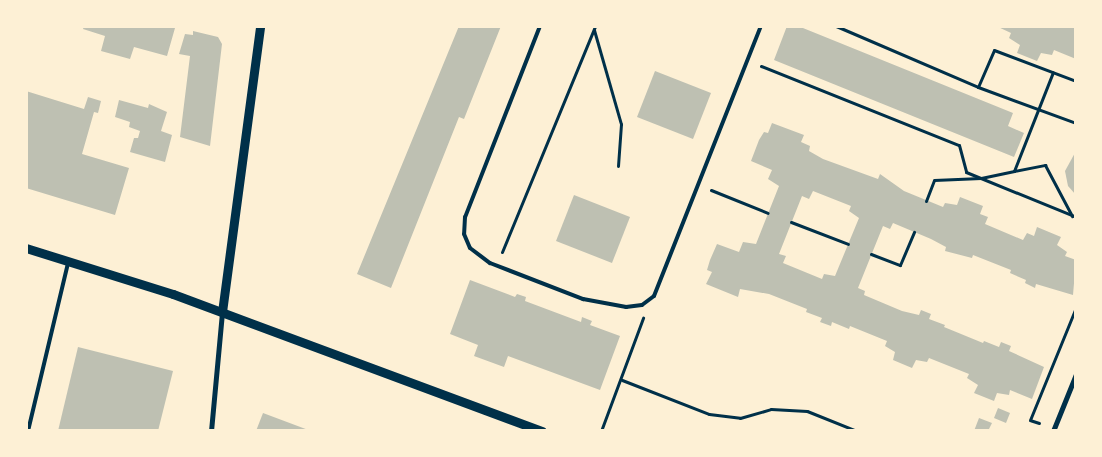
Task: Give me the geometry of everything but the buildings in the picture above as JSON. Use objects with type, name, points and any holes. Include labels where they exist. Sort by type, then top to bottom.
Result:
[{"type":"street","points":[[211,431],[222,312],[260,26]]},
{"type":"street","points":[[26,248],[68,260],[222,312],[542,431]]},
{"type":"street","points":[[1053,429],[1076,374]]},
{"type":"lane","points":[[540,26],[465,217],[464,234],[470,248],[496,266],[583,299],[606,305],[642,305],[654,296],[761,26]]},
{"type":"lane","points":[[28,431],[68,260]]},
{"type":"path","points":[[836,26],[978,87],[1076,123]]},
{"type":"path","points":[[496,266],[595,28]]},
{"type":"path","points":[[595,28],[621,124],[618,166]]},
{"type":"path","points":[[978,87],[994,50],[1076,80]]},
{"type":"path","points":[[748,60],[958,145],[966,172],[1074,216]]},
{"type":"path","points":[[1014,171],[1053,72]]},
{"type":"path","points":[[926,201],[934,180],[981,178],[1045,165],[1074,216]]},
{"type":"path","points":[[698,185],[768,213]]},
{"type":"path","points":[[791,222],[848,244]]},
{"type":"path","points":[[872,254],[900,266],[914,232]]},
{"type":"path","points":[[601,431],[643,323],[642,305]]},
{"type":"path","points":[[1053,429],[1030,420],[1076,307]]},
{"type":"path","points":[[622,380],[709,414],[740,418],[771,408],[807,411],[857,431]]}]
